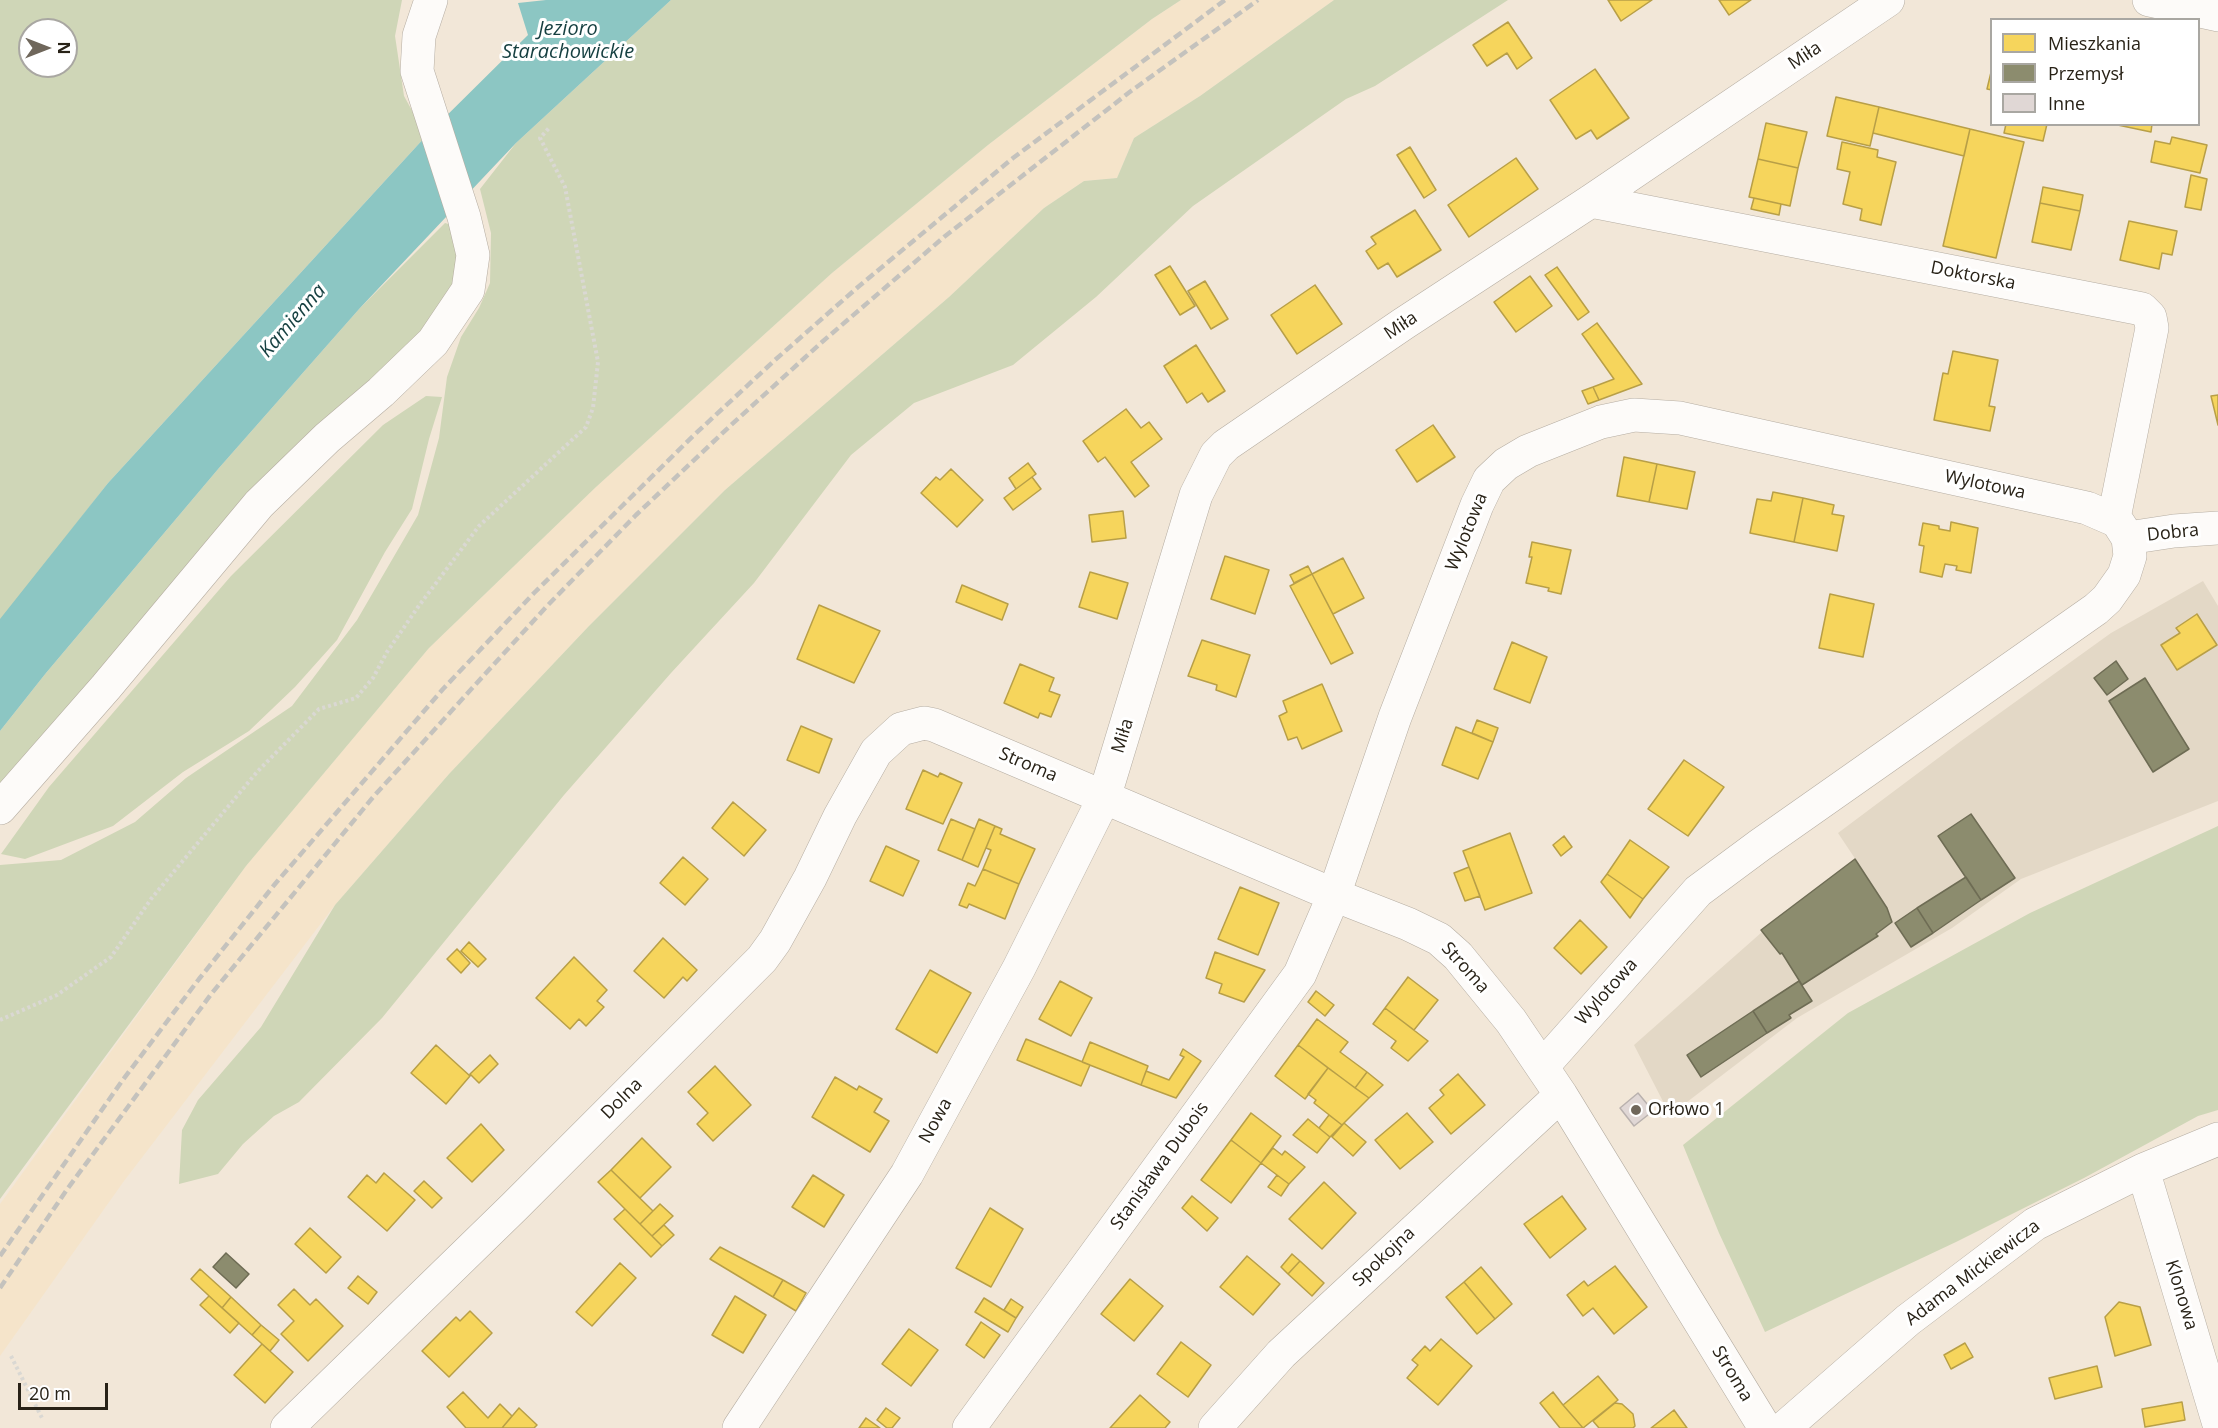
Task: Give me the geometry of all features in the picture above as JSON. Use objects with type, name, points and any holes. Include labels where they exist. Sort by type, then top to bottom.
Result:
[{"type":"street","points":[[0,808],[106,687],[259,504],[327,438],[381,392],[433,342],[468,290],[473,255],[464,217],[417,71],[419,36],[430,0]]},
{"type":"street","name":"Miła","points":[[1104,798],[1196,495],[1216,455],[1226,445],[1394,331],[1592,201],[1888,0]]},
{"type":"street","points":[[2149,0],[2218,15]]},
{"type":"street","name":"Doktorska","points":[[1592,201],[2142,309],[2150,317],[2152,328],[2121,528]]},
{"type":"street","name":"Wylotowa","points":[[1334,895],[1395,717],[1477,505],[1489,480],[1506,464],[1528,451],[1572,432],[1615,419],[1634,416],[1680,418],[2086,508],[2121,528],[2130,556],[2124,575],[2100,606],[1698,891],[1542,1067]]},
{"type":"street","name":"Dobra","points":[[2121,528],[2174,531],[2218,528]]},
{"type":"street","name":"Stroma","points":[[901,729],[917,724],[934,725],[1439,939],[1458,956],[1511,1021],[1561,1095],[1765,1428]]},
{"type":"street","name":"Dolna","points":[[287,1428],[514,1207],[762,959],[775,941],[810,878],[840,816],[876,752],[901,729]]},
{"type":"street","name":"Nowa","points":[[739,1428],[907,1174],[1020,968],[1104,798]]},
{"type":"street","name":"Stanisława Dubois","points":[[969,1428],[1300,974],[1334,895]]},
{"type":"street","name":"Spokojna","points":[[1215,1428],[1281,1354],[1561,1095]]},
{"type":"street","name":"Adama Mickiewicza","points":[[1784,1428],[1908,1320],[2035,1224],[2143,1170],[2218,1139]]},
{"type":"street","name":"Klonowa","points":[[2143,1170],[2218,1421]]},
{"type":"path","points":[[0,1020],[57,995],[111,957],[151,899],[257,772],[319,709],[356,698],[373,678],[387,652],[418,607],[479,526],[586,427],[593,408],[598,362],[565,187],[540,138],[549,128]]},
{"type":"path","points":[[11,1356],[43,1419]]},
{"type":"shaded area","points":[[1181,0],[1334,0],[1200,96],[1134,138],[1117,178],[1084,181],[1044,208],[949,297],[725,490],[588,627],[449,774],[335,905],[124,1181],[0,1356],[0,1204],[246,866],[429,648],[596,487],[832,273],[988,145],[1152,19]]},
{"type":"shaded area","points":[[2203,581],[2218,606],[2218,801],[2021,879],[1952,928],[1797,1018],[1670,1115],[1634,1045],[1762,932],[1856,860],[1838,833],[2111,633]]},
{"type":"green space","points":[[0,0],[402,0],[395,36],[404,96],[426,136],[108,483],[0,622]]},
{"type":"green space","points":[[671,0],[1181,0],[1152,19],[988,145],[832,273],[596,487],[429,648],[246,866],[0,1199],[0,865],[61,860],[135,822],[186,778],[292,706],[357,620],[418,515],[439,438],[447,377],[461,337],[479,308],[490,283],[491,233],[480,189],[516,143]]},
{"type":"green space","points":[[1334,0],[1508,0],[1375,86],[1346,99],[1193,206],[1096,297],[1013,365],[914,403],[851,455],[754,583],[564,795],[382,1018],[299,1102],[274,1116],[243,1144],[218,1174],[179,1184],[182,1130],[198,1100],[261,1027],[335,905],[449,774],[588,627],[725,490],[949,297],[1044,208],[1084,181],[1117,178],[1134,138],[1200,96]]},
{"type":"green space","points":[[445,223],[459,227],[457,280],[442,311],[0,790],[0,731],[219,468],[360,308]]},
{"type":"green space","points":[[426,396],[442,397],[412,509],[385,552],[337,640],[295,687],[249,731],[183,772],[113,826],[25,859],[1,854],[49,787],[231,576],[383,425]]},
{"type":"green space","points":[[2218,826],[2218,1110],[2198,1116],[2084,1178],[1956,1242],[1765,1332],[1719,1233],[1683,1145],[1848,1013],[2030,913]]},
{"type":"water","name":"Jezioro Starachowickie","points":[[546,0],[671,0],[516,143],[360,308],[219,468],[0,731],[0,619],[108,483],[426,136],[528,35],[518,3]]},
{"type":"building: Mieszkania","points":[[1608,0],[1652,0],[1621,21]]},
{"type":"building: Mieszkania","points":[[1719,0],[1751,0],[1729,15]]},
{"type":"building: Mieszkania","points":[[1508,22],[1532,58],[1517,69],[1507,53],[1487,66],[1473,45]]},
{"type":"building: Mieszkania","points":[[1595,69],[1629,118],[1597,139],[1591,130],[1576,139],[1550,100]]},
{"type":"building: Mieszkania","points":[[1836,97],[1879,107],[1870,146],[1827,136]]},
{"type":"building: Mieszkania","points":[[1879,107],[1970,129],[1964,156],[1873,133]]},
{"type":"building: Mieszkania","points":[[1766,123],[1807,132],[1798,168],[1758,159]]},
{"type":"building: Mieszkania","points":[[2006,126],[2047,126],[2043,141],[2004,133]]},
{"type":"building: Mieszkania","points":[[2122,126],[2152,126],[2151,132]]},
{"type":"building: Mieszkania","points":[[1970,129],[2024,142],[1996,258],[1943,246]]},
{"type":"building: Mieszkania","points":[[2172,137],[2207,145],[2200,173],[2151,162],[2155,141],[2170,144]]},
{"type":"building: Mieszkania","points":[[1842,142],[1878,150],[1877,157],[1896,162],[1881,225],[1860,220],[1862,209],[1843,204],[1850,172],[1837,169]]},
{"type":"building: Mieszkania","points":[[1410,147],[1436,190],[1424,198],[1397,155]]},
{"type":"building: Mieszkania","points":[[1516,158],[1538,189],[1469,237],[1448,205]]},
{"type":"building: Mieszkania","points":[[1758,159],[1798,168],[1790,206],[1749,197]]},
{"type":"building: Mieszkania","points":[[2191,175],[2207,179],[2201,210],[2185,207]]},
{"type":"building: Mieszkania","points":[[2043,187],[2083,195],[2080,211],[2040,203]]},
{"type":"building: Mieszkania","points":[[1754,198],[1781,204],[1779,215],[1751,209]]},
{"type":"building: Mieszkania","points":[[2040,203],[2080,211],[2071,250],[2032,242]]},
{"type":"building: Mieszkania","points":[[1415,210],[1441,250],[1397,277],[1388,263],[1378,269],[1366,251],[1376,244],[1371,237]]},
{"type":"building: Mieszkania","points":[[2129,221],[2177,231],[2172,255],[2162,253],[2159,269],[2120,260]]},
{"type":"building: Mieszkania","points":[[1170,266],[1195,306],[1180,315],[1155,275]]},
{"type":"building: Mieszkania","points":[[1557,267],[1589,312],[1578,320],[1545,275]]},
{"type":"building: Mieszkania","points":[[1530,276],[1552,306],[1516,332],[1494,302]]},
{"type":"building: Mieszkania","points":[[1205,281],[1228,319],[1211,329],[1188,291]]},
{"type":"building: Mieszkania","points":[[1315,285],[1342,324],[1297,354],[1271,315]]},
{"type":"building: Mieszkania","points":[[1597,323],[1642,384],[1599,400],[1593,387],[1614,379],[1582,334]]},
{"type":"building: Mieszkania","points":[[1196,345],[1225,391],[1208,402],[1202,393],[1187,403],[1164,366]]},
{"type":"building: Mieszkania","points":[[1953,351],[1998,360],[1989,406],[1995,407],[1990,431],[1934,420],[1943,373],[1948,374]]},
{"type":"building: Mieszkania","points":[[1593,387],[1599,400],[1588,404],[1582,391]]},
{"type":"building: Mieszkania","points":[[2218,395],[2218,425],[2211,396]]},
{"type":"building: Mieszkania","points":[[1126,409],[1141,428],[1149,422],[1162,439],[1131,462],[1149,486],[1135,497],[1105,457],[1098,462],[1083,441]]},
{"type":"building: Mieszkania","points":[[1433,425],[1455,457],[1417,482],[1396,450]]},
{"type":"building: Mieszkania","points":[[1624,457],[1657,464],[1649,502],[1617,496]]},
{"type":"building: Mieszkania","points":[[1028,463],[1036,474],[1016,489],[1009,478]]},
{"type":"building: Mieszkania","points":[[1657,464],[1695,472],[1687,509],[1649,502]]},
{"type":"building: Mieszkania","points":[[951,469],[983,500],[957,527],[921,493],[936,477],[940,480]]},
{"type":"building: Mieszkania","points":[[1032,477],[1041,489],[1013,510],[1004,498]]},
{"type":"building: Mieszkania","points":[[1773,492],[1803,498],[1794,542],[1750,533],[1757,499],[1771,501]]},
{"type":"building: Mieszkania","points":[[1803,498],[1834,505],[1832,514],[1844,516],[1837,551],[1794,542]]},
{"type":"building: Mieszkania","points":[[1123,511],[1126,538],[1092,542],[1089,515]]},
{"type":"building: Mieszkania","points":[[1951,522],[1978,528],[1971,573],[1956,570],[1957,566],[1945,564],[1942,577],[1920,572],[1924,546],[1919,545],[1923,523],[1950,531]]},
{"type":"building: Mieszkania","points":[[1532,542],[1571,550],[1561,594],[1548,591],[1549,588],[1526,583],[1532,557],[1529,557]]},
{"type":"building: Mieszkania","points":[[1225,556],[1269,570],[1255,614],[1211,599]]},
{"type":"building: Mieszkania","points":[[1343,558],[1364,598],[1333,614],[1312,574]]},
{"type":"building: Mieszkania","points":[[1308,566],[1312,574],[1294,583],[1290,575]]},
{"type":"building: Mieszkania","points":[[1090,572],[1128,583],[1117,619],[1079,607]]},
{"type":"building: Mieszkania","points":[[1312,574],[1353,653],[1331,664],[1290,586]]},
{"type":"building: Mieszkania","points":[[962,585],[1008,604],[1002,620],[956,602]]},
{"type":"building: Mieszkania","points":[[1830,594],[1874,604],[1863,657],[1819,648]]},
{"type":"building: Mieszkania","points":[[819,605],[880,631],[854,683],[797,659]]},
{"type":"building: Mieszkania","points":[[2197,614],[2217,645],[2177,670],[2161,645],[2180,633],[2176,628]]},
{"type":"building: Mieszkania","points":[[1202,640],[1250,655],[1236,697],[1216,690],[1217,685],[1188,676]]},
{"type":"building: Mieszkania","points":[[1512,642],[1547,657],[1530,703],[1494,689]]},
{"type":"building: Mieszkania","points":[[1020,664],[1054,678],[1049,691],[1060,695],[1051,717],[1040,713],[1038,718],[1004,703]]},
{"type":"building: Mieszkania","points":[[1322,684],[1342,731],[1302,749],[1297,737],[1288,740],[1279,716],[1287,712],[1283,701]]},
{"type":"building: Mieszkania","points":[[1477,720],[1498,728],[1493,742],[1472,733]]},
{"type":"building: Mieszkania","points":[[801,726],[832,739],[819,773],[787,760]]},
{"type":"building: Mieszkania","points":[[1456,727],[1493,742],[1478,779],[1442,765]]},
{"type":"building: Mieszkania","points":[[1684,760],[1724,787],[1688,836],[1648,809]]},
{"type":"building: Mieszkania","points":[[923,770],[938,777],[940,773],[962,783],[943,824],[906,809]]},
{"type":"building: Mieszkania","points":[[733,802],[766,830],[744,856],[712,828]]},
{"type":"building: Mieszkania","points":[[951,819],[975,829],[962,860],[938,850]]},
{"type":"building: Mieszkania","points":[[979,819],[995,826],[978,867],[962,860]]},
{"type":"building: Mieszkania","points":[[995,826],[1002,829],[1000,834],[1035,849],[1019,884],[983,869],[991,850],[986,848]]},
{"type":"building: Mieszkania","points":[[1510,833],[1532,893],[1485,910],[1463,851]]},
{"type":"building: Mieszkania","points":[[1564,836],[1572,847],[1561,856],[1553,845]]},
{"type":"building: Mieszkania","points":[[1630,840],[1669,867],[1643,899],[1607,874]]},
{"type":"building: Mieszkania","points":[[886,846],[919,861],[903,896],[870,881]]},
{"type":"building: Mieszkania","points":[[683,857],[708,879],[685,905],[660,883]]},
{"type":"building: Mieszkania","points":[[1469,867],[1480,896],[1465,901],[1454,873]]},
{"type":"building: Mieszkania","points":[[983,869],[1019,884],[1005,919],[969,904],[967,908],[959,905],[968,883],[975,886]]},
{"type":"building: Mieszkania","points":[[1607,874],[1643,899],[1630,918],[1601,882]]},
{"type":"building: Mieszkania","points":[[1240,887],[1279,903],[1258,955],[1218,939]]},
{"type":"building: Mieszkania","points":[[1580,920],[1607,947],[1581,974],[1554,948]]},
{"type":"building: Mieszkania","points":[[663,938],[697,970],[687,981],[683,977],[664,998],[634,971]]},
{"type":"building: Mieszkania","points":[[469,942],[486,959],[478,967],[461,951]]},
{"type":"building: Mieszkania","points":[[457,949],[470,963],[461,973],[447,959]]},
{"type":"building: Mieszkania","points":[[1215,952],[1265,970],[1244,1002],[1219,993],[1222,984],[1206,978]]},
{"type":"building: Mieszkania","points":[[574,957],[607,990],[597,1001],[604,1007],[586,1026],[579,1019],[570,1029],[536,998]]},
{"type":"building: Mieszkania","points":[[930,970],[971,993],[937,1053],[896,1029]]},
{"type":"building: Mieszkania","points":[[1408,977],[1438,1000],[1414,1030],[1385,1008]]},
{"type":"building: Mieszkania","points":[[1060,981],[1092,998],[1071,1036],[1039,1019]]},
{"type":"building: Mieszkania","points":[[1316,991],[1334,1005],[1325,1016],[1308,1002]]},
{"type":"building: Mieszkania","points":[[1385,1008],[1428,1041],[1408,1061],[1391,1048],[1396,1041],[1373,1024]]},
{"type":"building: Mieszkania","points":[[1317,1019],[1348,1042],[1340,1052],[1367,1072],[1355,1088],[1298,1045]]},
{"type":"building: Mieszkania","points":[[1026,1039],[1090,1065],[1081,1086],[1017,1060]]},
{"type":"building: Mieszkania","points":[[1090,1042],[1148,1066],[1141,1085],[1082,1062]]},
{"type":"building: Mieszkania","points":[[436,1045],[470,1076],[446,1104],[411,1073]]},
{"type":"building: Mieszkania","points":[[1298,1045],[1328,1068],[1305,1099],[1275,1076]]},
{"type":"building: Mieszkania","points":[[1183,1049],[1201,1061],[1176,1098],[1141,1085],[1146,1071],[1169,1080],[1184,1057],[1180,1055]]},
{"type":"building: Mieszkania","points":[[490,1055],[498,1064],[479,1083],[470,1074]]},
{"type":"building: Mieszkania","points":[[715,1066],[751,1105],[713,1141],[697,1124],[708,1113],[688,1092]]},
{"type":"building: Mieszkania","points":[[1328,1068],[1369,1098],[1342,1125],[1314,1103],[1316,1100],[1308,1094]]},
{"type":"building: Mieszkania","points":[[1367,1072],[1383,1085],[1369,1098],[1355,1088]]},
{"type":"building: Mieszkania","points":[[1458,1074],[1485,1105],[1451,1134],[1429,1108],[1444,1095],[1440,1090]]},
{"type":"building: Mieszkania","points":[[835,1077],[857,1090],[859,1086],[882,1099],[874,1112],[889,1121],[870,1152],[812,1117]]},
{"type":"building: Mieszkania","points":[[1251,1113],[1281,1136],[1261,1163],[1231,1140]]},
{"type":"building: Mieszkania","points":[[1407,1113],[1433,1142],[1400,1169],[1375,1140]]},
{"type":"building: Mieszkania","points":[[1329,1115],[1342,1125],[1330,1137],[1319,1128]]},
{"type":"building: Mieszkania","points":[[1308,1119],[1330,1137],[1317,1153],[1293,1135]]},
{"type":"building: Mieszkania","points":[[1344,1123],[1366,1142],[1353,1156],[1332,1137]]},
{"type":"building: Mieszkania","points":[[481,1124],[504,1150],[472,1182],[447,1158]]},
{"type":"building: Mieszkania","points":[[642,1138],[671,1167],[640,1198],[611,1170]]},
{"type":"building: Mieszkania","points":[[1231,1140],[1261,1163],[1231,1203],[1201,1180]]},
{"type":"building: Mieszkania","points":[[1273,1148],[1282,1155],[1285,1151],[1305,1167],[1289,1184],[1261,1163]]},
{"type":"building: Mieszkania","points":[[611,1170],[653,1211],[640,1224],[598,1182]]},
{"type":"building: Mieszkania","points":[[384,1173],[415,1200],[387,1231],[348,1197],[367,1175],[376,1183]]},
{"type":"building: Mieszkania","points":[[813,1175],[844,1195],[824,1227],[792,1207]]},
{"type":"building: Mieszkania","points":[[1277,1175],[1289,1184],[1281,1196],[1268,1187]]},
{"type":"building: Mieszkania","points":[[424,1181],[442,1198],[432,1208],[414,1191]]},
{"type":"building: Mieszkania","points":[[1324,1182],[1356,1213],[1322,1249],[1289,1219]]},
{"type":"building: Mieszkania","points":[[1192,1196],[1218,1218],[1207,1231],[1182,1208]]},
{"type":"building: Mieszkania","points":[[1562,1196],[1586,1229],[1550,1258],[1524,1224]]},
{"type":"building: Mieszkania","points":[[660,1204],[673,1216],[652,1236],[640,1224]]},
{"type":"building: Mieszkania","points":[[990,1208],[1023,1229],[991,1287],[956,1268]]},
{"type":"building: Mieszkania","points":[[625,1209],[662,1246],[651,1257],[614,1219]]},
{"type":"building: Mieszkania","points":[[664,1225],[674,1235],[662,1246],[652,1236]]},
{"type":"building: Mieszkania","points":[[310,1228],[341,1257],[326,1273],[295,1244]]},
{"type":"building: Mieszkania","points":[[720,1247],[783,1280],[773,1297],[710,1259]]},
{"type":"building: Mieszkania","points":[[1292,1254],[1300,1261],[1288,1274],[1281,1267]]},
{"type":"building: Mieszkania","points":[[1247,1256],[1280,1284],[1253,1315],[1220,1287]]},
{"type":"building: Mieszkania","points":[[1300,1261],[1324,1283],[1312,1296],[1288,1274]]},
{"type":"building: Mieszkania","points":[[620,1263],[636,1278],[592,1326],[576,1312]]},
{"type":"building: Mieszkania","points":[[1615,1266],[1647,1307],[1614,1334],[1593,1308],[1583,1316],[1567,1295],[1584,1281],[1588,1286]]},
{"type":"building: Mieszkania","points":[[1481,1267],[1512,1304],[1495,1319],[1464,1282]]},
{"type":"building: Mieszkania","points":[[200,1269],[231,1297],[222,1308],[191,1279]]},
{"type":"building: Mieszkania","points":[[358,1276],[377,1292],[368,1304],[348,1288]]},
{"type":"building: Mieszkania","points":[[1130,1279],[1163,1306],[1134,1341],[1101,1314]]},
{"type":"building: Mieszkania","points":[[783,1280],[806,1293],[796,1311],[773,1297]]},
{"type":"building: Mieszkania","points":[[1464,1282],[1495,1319],[1477,1334],[1446,1297]]},
{"type":"building: Mieszkania","points":[[294,1289],[310,1305],[316,1299],[343,1326],[308,1361],[281,1334],[294,1321],[278,1305]]},
{"type":"building: Mieszkania","points":[[209,1296],[239,1323],[230,1333],[200,1305]]},
{"type":"building: Mieszkania","points":[[735,1296],[766,1315],[743,1353],[712,1335]]},
{"type":"building: Mieszkania","points":[[231,1297],[261,1325],[252,1335],[222,1308]]},
{"type":"building: Mieszkania","points":[[984,1298],[1016,1318],[1008,1332],[975,1312]]},
{"type":"building: Mieszkania","points":[[1011,1299],[1023,1307],[1016,1318],[1004,1310]]},
{"type":"building: Mieszkania","points":[[2119,1302],[2140,1307],[2151,1345],[2115,1356],[2105,1317]]},
{"type":"building: Mieszkania","points":[[470,1311],[492,1333],[449,1377],[422,1351],[456,1317],[460,1321]]},
{"type":"building: Mieszkania","points":[[981,1322],[1000,1335],[984,1358],[966,1345]]},
{"type":"building: Mieszkania","points":[[261,1325],[279,1340],[270,1351],[252,1335]]},
{"type":"building: Mieszkania","points":[[909,1329],[938,1350],[911,1386],[882,1364]]},
{"type":"building: Mieszkania","points":[[1441,1339],[1472,1366],[1438,1405],[1407,1378],[1418,1365],[1412,1360],[1425,1346],[1430,1351]]},
{"type":"building: Mieszkania","points":[[1181,1342],[1211,1365],[1188,1397],[1157,1374]]},
{"type":"building: Mieszkania","points":[[1965,1343],[1973,1357],[1951,1369],[1944,1355]]},
{"type":"building: Mieszkania","points":[[262,1344],[293,1372],[265,1403],[234,1375]]},
{"type":"building: Mieszkania","points":[[2097,1366],[2102,1387],[2055,1399],[2049,1378]]},
{"type":"building: Mieszkania","points":[[1598,1376],[1618,1400],[1583,1428],[1563,1405]]},
{"type":"building: Mieszkania","points":[[463,1392],[488,1418],[500,1404],[512,1416],[502,1428],[466,1428],[447,1407]]},
{"type":"building: Mieszkania","points":[[1553,1392],[1583,1428],[1560,1428],[1540,1403]]},
{"type":"building: Mieszkania","points":[[1140,1395],[1170,1422],[1165,1428],[1110,1428]]},
{"type":"building: Mieszkania","points":[[2182,1402],[2185,1420],[2145,1427],[2142,1409]]},
{"type":"building: Mieszkania","points":[[1615,1403],[1622,1404],[1633,1414],[1635,1426],[1633,1428],[1599,1428],[1593,1421]]},
{"type":"building: Mieszkania","points":[[519,1408],[537,1425],[534,1428],[502,1428]]},
{"type":"building: Mieszkania","points":[[886,1408],[900,1418],[892,1428],[887,1428],[877,1420]]},
{"type":"building: Mieszkania","points":[[1674,1410],[1687,1428],[1651,1428]]},
{"type":"building: Mieszkania","points":[[866,1418],[880,1428],[859,1428]]},
{"type":"building: Przemysł","points":[[2116,661],[2128,679],[2107,695],[2094,678]]},
{"type":"building: Przemysł","points":[[2145,678],[2189,749],[2153,772],[2109,701]]},
{"type":"building: Przemysł","points":[[1971,814],[2015,878],[1981,900],[1938,836]]},
{"type":"building: Przemysł","points":[[1855,859],[1887,908],[1892,922],[1876,934],[1878,936],[1802,985],[1782,953],[1780,954],[1761,930]]},
{"type":"building: Przemysł","points":[[1966,877],[1981,900],[1933,933],[1917,908]]},
{"type":"building: Przemysł","points":[[1917,908],[1933,933],[1911,947],[1895,923]]},
{"type":"building: Przemysł","points":[[1799,981],[1812,1001],[1789,1015],[1791,1018],[1767,1033],[1753,1011]]},
{"type":"building: Przemysł","points":[[1753,1011],[1767,1033],[1701,1077],[1687,1055]]},
{"type":"building: Przemysł","points":[[226,1253],[249,1274],[236,1288],[213,1267]]},
{"type":"building: Inne","name":"Orłowo 1","points":[[1638,1093],[1653,1111],[1634,1126],[1620,1108]]},
{"type":"railway","points":[[0,1256],[122,1081],[275,884],[443,689],[534,593],[693,436],[858,287],[1013,158],[1225,0]]},
{"type":"railway","points":[[0,1288],[68,1188],[212,993],[374,796],[547,606],[636,515],[730,426],[822,342],[944,237],[1131,91],[1258,0]]},
{"type":"place","name":"Orłowo 1","points":[[1636,1110]]},
{"type":"water label","name":"Kamienna","points":[[293,321]]}]
